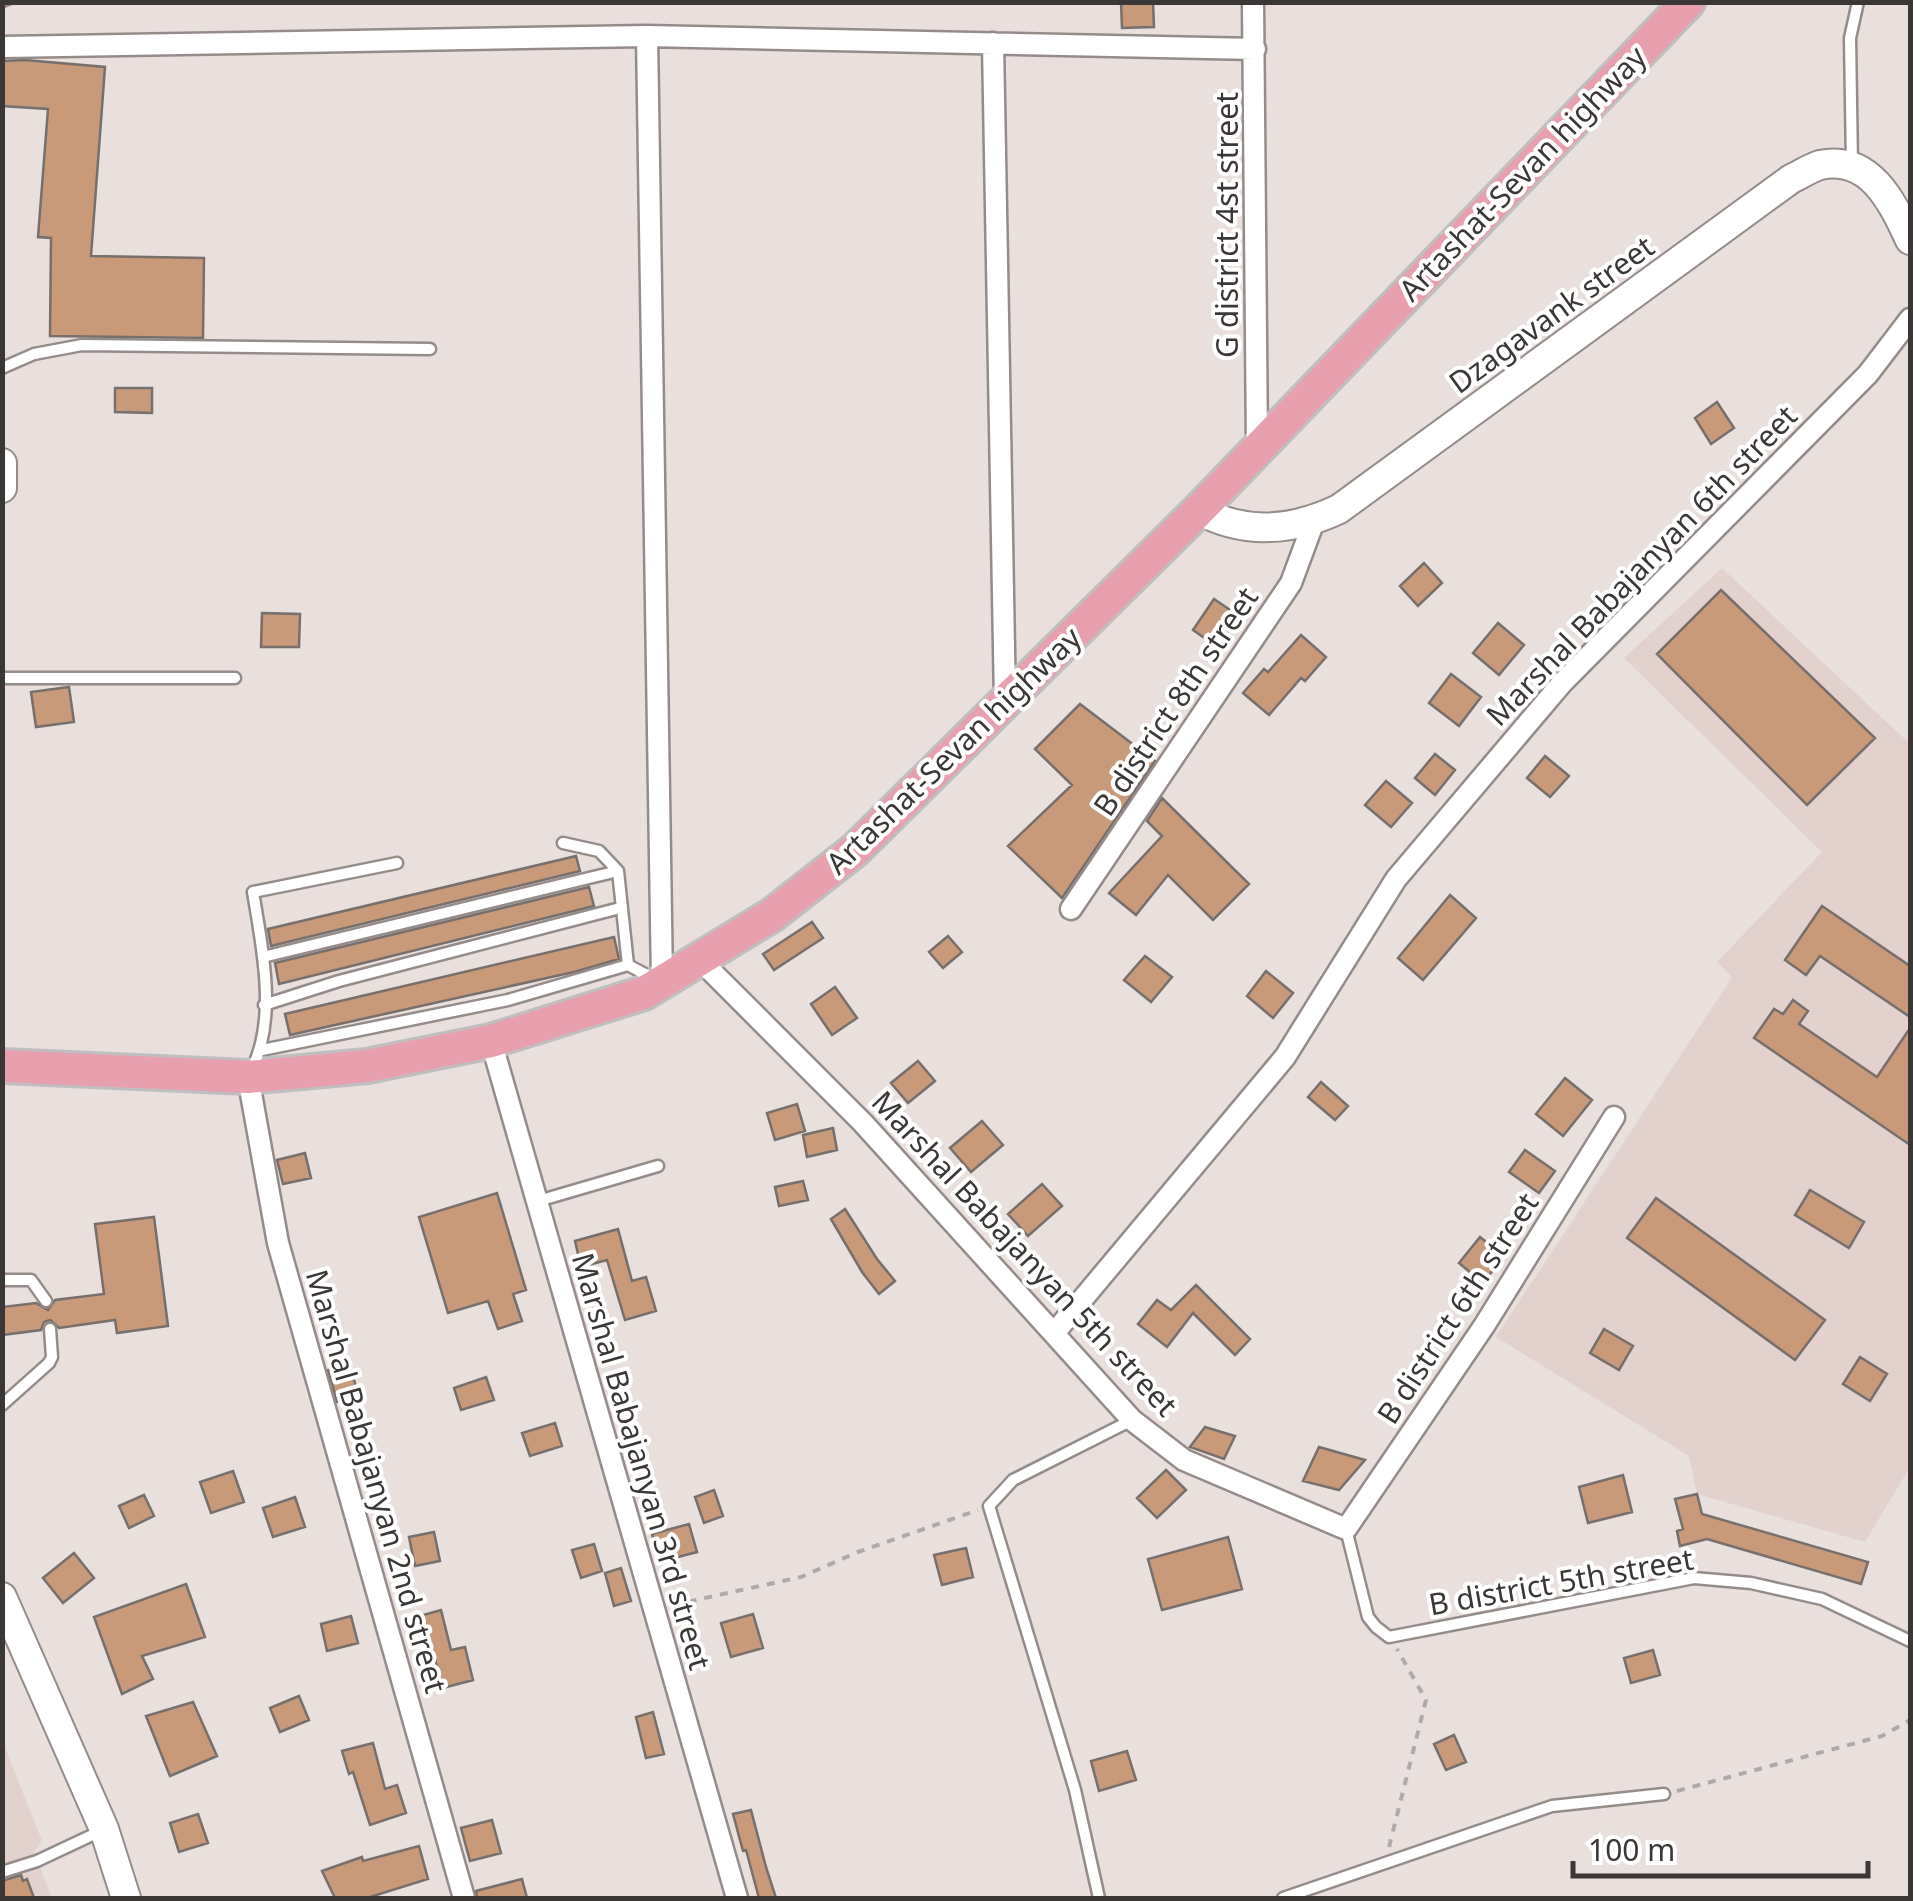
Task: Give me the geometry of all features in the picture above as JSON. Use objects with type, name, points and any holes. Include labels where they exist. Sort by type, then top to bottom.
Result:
[{"type":"main road","name":"Artashat-Sevan highway","points":[[2,1066],[367,1066],[490,1041],[644,993],[772,915],[855,850],[1199,510],[1688,2]]},
{"type":"street","name":"G district 4st street","points":[[1253,2],[1257,448]]},
{"type":"street","points":[[2,48],[646,36],[1255,49]]},
{"type":"street","points":[[646,36],[662,982]]},
{"type":"street","points":[[993,43],[1005,703]]},
{"type":"street","name":"Dzagavank street","points":[[1199,510],[1223,524],[1286,527],[1314,521],[1339,509],[1791,179],[1821,165],[1852,168]]},
{"type":"street","points":[[1852,168],[1872,178],[1888,195],[1910,240]]},
{"type":"street","name":"Marshal Babajanyan 6th street","points":[[1055,1332],[1285,1057],[1396,879],[1562,683],[1868,374],[1910,319]]},
{"type":"street","points":[[2,463],[2,488]]},
{"type":"street","name":"B district 8th street","points":[[1071,909],[1292,583],[1314,521]]},
{"type":"street","name":"Marshal Babajanyan 5th street","points":[[699,960],[864,1124],[1132,1420],[1184,1460],[1346,1529]]},
{"type":"street","name":"Marshal Babajanyan 3rd street","points":[[490,1041],[736,1898]]},
{"type":"street","name":"Marshal Babajanyan 2nd street","points":[[255,1063],[278,1243],[464,1898]]},
{"type":"street","name":"B district 6th street","points":[[1346,1529],[1484,1326],[1614,1117]]},
{"type":"street","points":[[2,1597],[104,1829],[126,1898]]},
{"type":"lane","points":[[1852,168],[1850,38],[1858,2]]},
{"type":"lane","points":[[2,368],[34,354],[82,344],[430,349]]},
{"type":"lane","points":[[2,678],[235,678]]},
{"type":"lane","points":[[563,843],[599,851],[618,872],[628,965]]},
{"type":"lane","points":[[396,862],[253,892],[263,957],[264,1005],[255,1063],[508,1000],[628,965],[662,982]]},
{"type":"lane","points":[[263,957],[618,872]]},
{"type":"lane","points":[[264,1005],[339,981],[620,908]]},
{"type":"lane","points":[[537,1202],[658,1166]]},
{"type":"lane","points":[[2,1280],[30,1280],[46,1302]]},
{"type":"lane","points":[[2,1405],[50,1363],[50,1329]]},
{"type":"lane","points":[[1098,1898],[1076,1790],[990,1506],[1014,1480],[1132,1420]]},
{"type":"lane","points":[[1346,1529],[1368,1616],[1376,1628],[1389,1636]]},
{"type":"lane","name":"B district 5th street","points":[[1389,1636],[1694,1578],[1751,1583],[1822,1600],[1910,1641]]},
{"type":"lane","points":[[1283,1898],[1369,1872],[1552,1806],[1664,1794]]},
{"type":"lane","points":[[2,1872],[104,1829]]},
{"type":"path","points":[[654,1610],[802,1577],[858,1552],[990,1506]]},
{"type":"path","points":[[1369,1872],[1393,1842],[1426,1700],[1389,1636]]},
{"type":"path","points":[[1664,1794],[1882,1736],[1910,1720]]},
{"type":"shaded area","points":[[1722,568],[1910,744],[1910,1467],[1865,1542],[1697,1494],[1689,1456],[1496,1337],[1732,977],[1717,962],[1822,852],[1624,658]]},
{"type":"shaded area","points":[[2,1740],[42,1841],[34,1852],[52,1898],[3,1898]]},
{"type":"building","points":[[1121,2],[1153,2],[1154,27],[1122,28]]},
{"type":"building","points":[[2,61],[105,67],[91,256],[204,258],[203,338],[50,336],[51,238],[38,237],[48,109],[2,106]]},
{"type":"building","points":[[115,388],[152,388],[152,413],[115,412]]},
{"type":"building","points":[[1717,402],[1734,428],[1711,444],[1695,418]]},
{"type":"building","points":[[1424,563],[1442,583],[1418,606],[1400,586]]},
{"type":"building","points":[[1721,590],[1875,738],[1807,805],[1657,654]]},
{"type":"building","points":[[1214,599],[1239,616],[1217,647],[1193,630]]},
{"type":"building","points":[[262,613],[300,614],[299,647],[261,647]]},
{"type":"building","points":[[1498,623],[1524,645],[1499,675],[1473,653]]},
{"type":"building","points":[[1301,635],[1326,657],[1305,681],[1301,678],[1269,715],[1243,693]]},
{"type":"building","points":[[1451,674],[1481,697],[1459,726],[1429,703]]},
{"type":"building","points":[[69,687],[74,722],[36,727],[31,692]]},
{"type":"building","points":[[1080,704],[1155,761],[1062,898],[1008,846],[1072,785],[1035,749]]},
{"type":"building","points":[[1435,754],[1455,770],[1435,795],[1415,778]]},
{"type":"building","points":[[1545,756],[1569,776],[1550,797],[1527,778]]},
{"type":"building","points":[[1386,781],[1412,803],[1391,827],[1365,805]]},
{"type":"building","points":[[1162,798],[1249,884],[1213,920],[1168,875],[1136,915],[1109,893],[1162,836],[1147,821]]},
{"type":"building","points":[[576,856],[580,871],[271,946],[268,929]]},
{"type":"building","points":[[589,887],[594,906],[279,984],[275,963]]},
{"type":"building","points":[[1450,895],[1476,918],[1423,980],[1398,958]]},
{"type":"building","points":[[1822,906],[1910,966],[1910,1017],[1820,956],[1806,975],[1785,960]]},
{"type":"building","points":[[812,922],[823,938],[774,970],[763,954]]},
{"type":"building","points":[[948,936],[962,952],[943,968],[929,952]]},
{"type":"building","points":[[614,937],[619,959],[290,1035],[285,1014]]},
{"type":"building","points":[[1145,956],[1172,977],[1151,1002],[1124,980]]},
{"type":"building","points":[[1266,971],[1293,993],[1273,1018],[1247,996]]},
{"type":"building","points":[[835,987],[857,1018],[832,1035],[811,1004]]},
{"type":"building","points":[[1793,1000],[1808,1011],[1799,1024],[1877,1077],[1910,1028],[1910,1145],[1754,1038],[1774,1009],[1783,1014]]},
{"type":"building","points":[[918,1061],[935,1081],[908,1103],[891,1083]]},
{"type":"building","points":[[1565,1078],[1592,1100],[1563,1136],[1536,1114]]},
{"type":"building","points":[[1321,1082],[1348,1106],[1335,1120],[1308,1097]]},
{"type":"building","points":[[797,1104],[805,1131],[775,1140],[767,1113]]},
{"type":"building","points":[[982,1121],[1003,1145],[971,1172],[950,1148]]},
{"type":"building","points":[[833,1128],[837,1150],[807,1157],[803,1135]]},
{"type":"building","points":[[1525,1150],[1555,1171],[1539,1193],[1509,1172]]},
{"type":"building","points":[[305,1153],[311,1178],[283,1184],[277,1160]]},
{"type":"building","points":[[803,1181],[808,1200],[779,1206],[775,1187]]},
{"type":"building","points":[[1042,1184],[1062,1206],[1028,1236],[1008,1214]]},
{"type":"building","points":[[1810,1190],[1864,1222],[1849,1248],[1795,1215]]},
{"type":"building","points":[[497,1193],[526,1290],[513,1294],[522,1321],[498,1329],[488,1301],[448,1313],[419,1217]]},
{"type":"building","points":[[1656,1198],[1825,1320],[1795,1360],[1627,1238]]},
{"type":"building","points":[[845,1209],[895,1281],[879,1294],[831,1219]]},
{"type":"building","points":[[154,1217],[168,1326],[117,1333],[115,1320],[59,1328],[50,1320],[44,1322],[41,1330],[2,1335],[2,1307],[36,1303],[48,1310],[55,1300],[104,1294],[95,1224]]},
{"type":"building","points":[[618,1229],[632,1281],[646,1277],[656,1311],[625,1320],[607,1260],[581,1267],[575,1241]]},
{"type":"building","points":[[1480,1237],[1504,1256],[1483,1283],[1459,1263]]},
{"type":"building","points":[[1196,1285],[1250,1339],[1235,1355],[1193,1313],[1167,1347],[1138,1324],[1157,1300],[1171,1310]]},
{"type":"building","points":[[1604,1329],[1633,1346],[1619,1370],[1590,1353]]},
{"type":"building","points":[[1860,1357],[1887,1374],[1870,1401],[1843,1384]]},
{"type":"building","points":[[349,1364],[359,1396],[337,1402],[328,1370]]},
{"type":"building","points":[[486,1377],[494,1400],[461,1410],[454,1388]]},
{"type":"building","points":[[555,1423],[562,1446],[530,1456],[522,1433]]},
{"type":"building","points":[[1205,1427],[1235,1436],[1224,1459],[1190,1447]]},
{"type":"building","points":[[1319,1447],[1365,1460],[1339,1490],[1303,1481]]},
{"type":"building","points":[[1166,1470],[1186,1490],[1157,1518],[1137,1498]]},
{"type":"building","points":[[233,1471],[244,1502],[211,1513],[200,1482]]},
{"type":"building","points":[[1623,1475],[1632,1512],[1588,1523],[1579,1487]]},
{"type":"building","points":[[714,1490],[723,1516],[704,1523],[695,1497]]},
{"type":"building","points":[[1697,1494],[1702,1514],[1868,1562],[1861,1584],[1707,1539],[1680,1546],[1677,1531],[1683,1529],[1675,1499]]},
{"type":"building","points":[[144,1495],[154,1516],[129,1528],[119,1506]]},
{"type":"building","points":[[295,1497],[305,1527],[273,1537],[263,1508]]},
{"type":"building","points":[[689,1524],[697,1552],[659,1562],[652,1534]]},
{"type":"building","points":[[434,1532],[440,1561],[415,1566],[409,1537]]},
{"type":"building","points":[[1228,1537],[1242,1589],[1162,1610],[1148,1559]]},
{"type":"building","points":[[594,1544],[602,1571],[581,1578],[572,1550]]},
{"type":"building","points":[[966,1548],[973,1577],[942,1585],[934,1555]]},
{"type":"building","points":[[74,1553],[94,1578],[63,1603],[43,1578]]},
{"type":"building","points":[[621,1568],[631,1601],[614,1606],[605,1573]]},
{"type":"building","points":[[186,1584],[205,1637],[142,1656],[153,1679],[122,1694],[94,1617]]},
{"type":"building","points":[[441,1610],[451,1650],[465,1647],[473,1680],[443,1688],[423,1615]]},
{"type":"building","points":[[753,1614],[763,1648],[731,1657],[721,1623]]},
{"type":"building","points":[[351,1616],[358,1643],[327,1651],[321,1624]]},
{"type":"building","points":[[1653,1650],[1660,1675],[1631,1683],[1624,1658]]},
{"type":"building","points":[[299,1696],[309,1720],[280,1732],[270,1708]]},
{"type":"building","points":[[193,1702],[217,1756],[170,1776],[146,1716]]},
{"type":"building","points":[[653,1712],[664,1754],[646,1758],[636,1717]]},
{"type":"building","points":[[1454,1735],[1466,1762],[1446,1770],[1434,1744]]},
{"type":"building","points":[[373,1743],[385,1789],[397,1785],[406,1813],[370,1825],[342,1751]]},
{"type":"building","points":[[1127,1751],[1136,1780],[1099,1791],[1091,1761]]},
{"type":"building","points":[[751,1810],[776,1898],[759,1898],[746,1850],[743,1851],[733,1814]]},
{"type":"building","points":[[198,1814],[208,1843],[179,1852],[170,1823]]},
{"type":"building","points":[[492,1820],[501,1853],[470,1861],[461,1828]]},
{"type":"building","points":[[419,1846],[428,1879],[367,1898],[335,1898],[322,1871],[362,1857],[363,1861]]},
{"type":"building","points":[[21,1875],[23,1881],[27,1879],[34,1898],[2,1898],[2,1881]]},
{"type":"building","points":[[522,1879],[527,1898],[477,1898],[476,1891]]},
{"type":"waterway","points":[[2,6],[12,2]]}]
